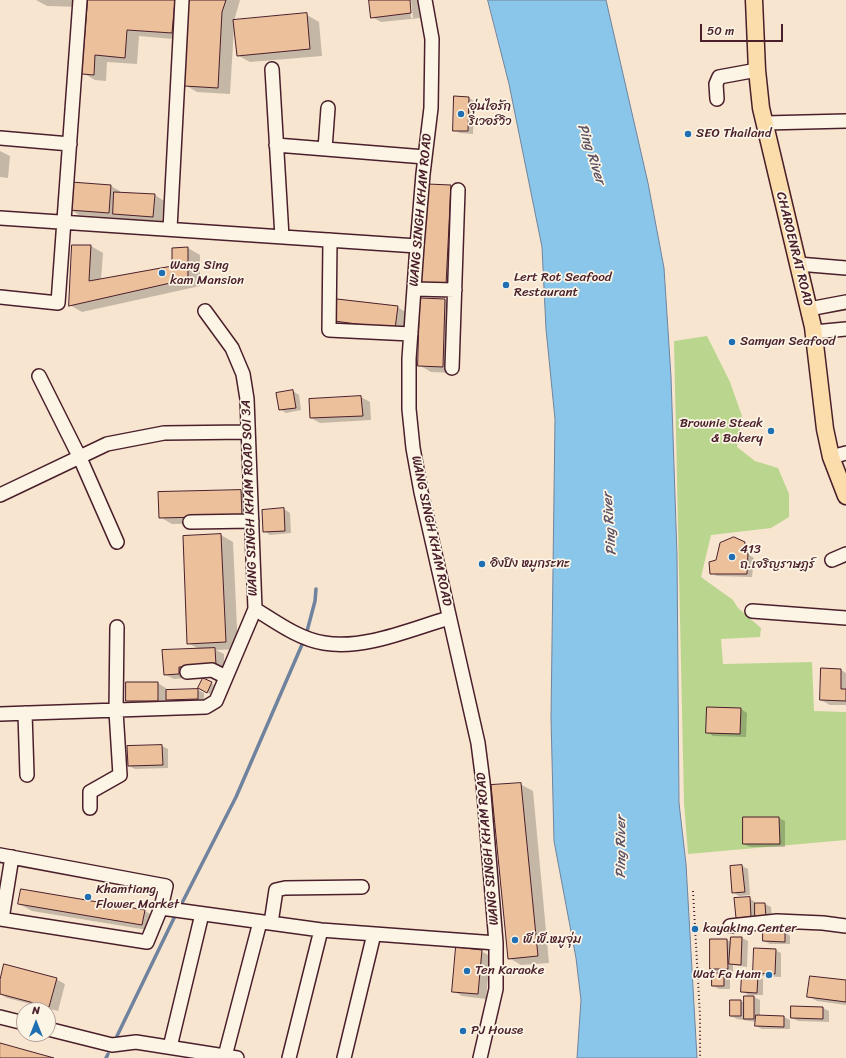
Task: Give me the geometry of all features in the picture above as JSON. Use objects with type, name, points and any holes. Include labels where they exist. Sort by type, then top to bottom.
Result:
[{"type":"main road","name":"CHAROENRAT ROAD","points":[[754,0],[757,70],[765,123],[814,332],[825,429],[839,455],[846,496]]},
{"type":"street","points":[[0,297],[58,303],[80,0]]},
{"type":"street","points":[[170,229],[182,0]]},
{"type":"street","name":"WANG SINGH KHAM ROAD","points":[[425,0],[432,39],[431,108],[416,246],[411,334],[409,409],[413,448],[421,492],[478,743],[484,790],[496,943],[496,989],[480,1058]]},
{"type":"street","points":[[272,69],[282,237]]},
{"type":"street","points":[[717,99],[716,84],[719,77],[757,70]]},
{"type":"street","points":[[325,149],[328,108]]},
{"type":"street","points":[[765,123],[846,121]]},
{"type":"street","points":[[0,138],[70,144]]},
{"type":"street","points":[[276,145],[425,157]]},
{"type":"street","points":[[452,368],[458,190]]},
{"type":"street","points":[[0,218],[416,246]]},
{"type":"street","points":[[330,240],[329,330],[411,334]]},
{"type":"street","points":[[798,264],[846,268]]},
{"type":"street","points":[[414,289],[455,290]]},
{"type":"street","points":[[809,309],[846,302]]},
{"type":"street","name":"WANG SINGH KHAM ROAD SOI 3A","points":[[205,311],[232,348],[243,374],[247,399],[255,609],[298,634],[322,643],[343,645],[369,642],[449,618]]},
{"type":"street","points":[[814,332],[846,328]]},
{"type":"street","points":[[39,376],[80,458],[117,542]]},
{"type":"street","points":[[0,496],[107,444],[164,433],[248,432]]},
{"type":"street","points":[[190,522],[252,521]]},
{"type":"street","points":[[832,560],[846,554]]},
{"type":"street","points":[[0,714],[206,707],[216,701],[255,609]]},
{"type":"street","points":[[752,611],[846,618]]},
{"type":"street","points":[[90,808],[90,792],[120,775],[116,711],[116,627]]},
{"type":"street","points":[[187,672],[212,670],[226,677]]},
{"type":"street","points":[[24,713],[27,775]]},
{"type":"street","points":[[6,856],[166,886],[161,908],[147,942],[1,919],[6,856]]},
{"type":"street","points":[[56,1031],[112,1045],[136,1042],[231,1057],[265,923],[276,890],[285,888],[362,887]]},
{"type":"street","points":[[161,908],[321,930],[496,943]]},
{"type":"street","points":[[170,1047],[202,914]]},
{"type":"street","points":[[730,926],[793,921],[846,926]]},
{"type":"street","points":[[289,1058],[321,930]]},
{"type":"street","points":[[344,1058],[374,934]]},
{"type":"street","points":[[0,1017],[16,1021]]},
{"type":"path","points":[[693,891],[700,1016],[700,1058]]},
{"type":"green space","points":[[707,336],[730,382],[742,416],[737,447],[755,461],[778,468],[789,494],[789,517],[771,528],[711,535],[701,577],[733,600],[738,608],[761,628],[760,637],[721,639],[723,664],[812,662],[814,711],[846,712],[846,840],[688,854],[684,803],[674,341]]},
{"type":"water","name":"Ping River","points":[[488,0],[606,0],[648,183],[664,268],[671,377],[677,555],[679,803],[686,864],[697,1058],[577,1058],[581,1000],[576,958],[554,841],[551,718],[555,419],[546,329],[542,247],[509,84]]},
{"type":"building","points":[[88,0],[175,0],[172,33],[127,30],[125,58],[95,55],[94,75],[82,74]]},
{"type":"building","points":[[188,0],[226,0],[222,12],[218,88],[184,86]]},
{"type":"building","points":[[369,0],[410,0],[411,13],[371,18]]},
{"type":"building","points":[[307,13],[310,49],[237,56],[233,20]]},
{"type":"building","name":"อุ่นไอรัก ริเวอร์วิว","points":[[454,96],[469,97],[468,131],[453,131]]},
{"type":"building","points":[[71,182],[111,185],[109,213],[69,210]]},
{"type":"building","points":[[427,184],[451,185],[446,285],[421,284]]},
{"type":"building","points":[[114,192],[155,194],[153,217],[113,214]]},
{"type":"building","name":"Wang Sing kam Mansion","points":[[72,245],[91,245],[89,281],[172,266],[172,248],[188,247],[188,279],[69,306]]},
{"type":"building","points":[[420,298],[445,299],[443,367],[418,366]]},
{"type":"building","points":[[337,299],[398,306],[395,329],[334,321]]},
{"type":"building","points":[[293,390],[296,408],[279,410],[276,393]]},
{"type":"building","points":[[361,396],[363,416],[310,418],[309,399]]},
{"type":"building","points":[[241,490],[242,516],[159,518],[158,492]]},
{"type":"building","points":[[284,508],[285,531],[263,532],[262,510]]},
{"type":"building","points":[[221,534],[226,642],[187,644],[183,536]]},
{"type":"building","name":"413 ถ.เจริญราษฏร์","points":[[734,537],[745,542],[744,551],[748,553],[747,574],[710,574],[709,562],[716,560],[720,543]]},
{"type":"building","points":[[215,648],[216,665],[179,667],[179,674],[164,675],[162,650]]},
{"type":"building","points":[[821,668],[841,669],[841,689],[846,689],[846,701],[820,700]]},
{"type":"building","points":[[203,678],[212,682],[207,693],[198,688]]},
{"type":"building","points":[[126,682],[158,682],[158,701],[126,701]]},
{"type":"building","points":[[198,689],[198,699],[166,700],[166,690]]},
{"type":"building","points":[[707,707],[741,708],[740,734],[706,733]]},
{"type":"building","points":[[162,745],[163,765],[128,766],[127,746]]},
{"type":"building","points":[[521,783],[538,956],[508,959],[491,785]]},
{"type":"building","points":[[743,817],[779,817],[780,844],[743,844]]},
{"type":"building","points":[[742,865],[745,892],[732,893],[730,866]]},
{"type":"building","points":[[21,889],[145,910],[142,925],[18,904]]},
{"type":"building","points":[[750,897],[751,917],[736,918],[734,898]]},
{"type":"building","points":[[755,903],[765,903],[766,918],[755,918]]},
{"type":"building","points":[[763,931],[785,931],[785,942],[763,941]]},
{"type":"building","points":[[731,937],[742,937],[741,965],[729,964]]},
{"type":"building","points":[[710,939],[727,939],[728,969],[710,969]]},
{"type":"building","name":"Ten Karaoke","points":[[456,947],[482,950],[478,994],[452,992]]},
{"type":"building","points":[[754,948],[776,949],[775,974],[753,973]]},
{"type":"building","points":[[4,964],[57,978],[50,1002],[30,1002],[0,994],[0,980]]},
{"type":"building","points":[[712,973],[724,973],[724,986],[712,986]]},
{"type":"building","points":[[742,974],[758,975],[757,993],[741,992]]},
{"type":"building","points":[[810,976],[846,980],[846,1002],[807,997]]},
{"type":"building","points":[[744,996],[754,996],[754,1019],[744,1019]]},
{"type":"building","points":[[730,1000],[741,1000],[741,1016],[730,1016]]},
{"type":"building","points":[[791,1006],[823,1007],[823,1019],[791,1018]]},
{"type":"building","points":[[756,1015],[784,1016],[784,1027],[755,1026]]},
{"type":"building","points":[[0,1043],[54,1058],[0,1058]]},
{"type":"waterway","points":[[306,635],[315,601],[316,589]]},
{"type":"waterway","points":[[181,905],[236,797],[304,640]]},
{"type":"waterway","points":[[117,1036],[175,916]]},
{"type":"waterway","points":[[106,1058],[108,1054]]},
{"type":"place","name":"อุ่นไอรัก ริเวอร์วิว","points":[[461,114]]},
{"type":"place","name":"SEO Thailand","points":[[688,134]]},
{"type":"place","name":"Wang Sing kam Mansion","points":[[162,273]]},
{"type":"place","name":"Lert Rot Seafood Restaurant","points":[[506,285]]},
{"type":"place","name":"Samyan Seafood","points":[[732,342]]},
{"type":"place","name":"Brownie Steak & Bakery","points":[[771,431]]},
{"type":"place","name":"413 ถ.เจริญราษฏร์","points":[[732,557]]},
{"type":"place","name":"อิงปิง หมูกระทะ","points":[[482,564]]},
{"type":"place","name":"Khamtiang Flower Market","points":[[88,897]]},
{"type":"place","name":"kayaking Center","points":[[695,929]]},
{"type":"place","name":"พี.พี.หมูจุ่ม","points":[[515,940]]},
{"type":"place","name":"Ten Karaoke","points":[[467,971]]},
{"type":"place","name":"Wat Fa Ham","points":[[769,975]]},
{"type":"place","name":"PJ House","points":[[463,1031]]}]
